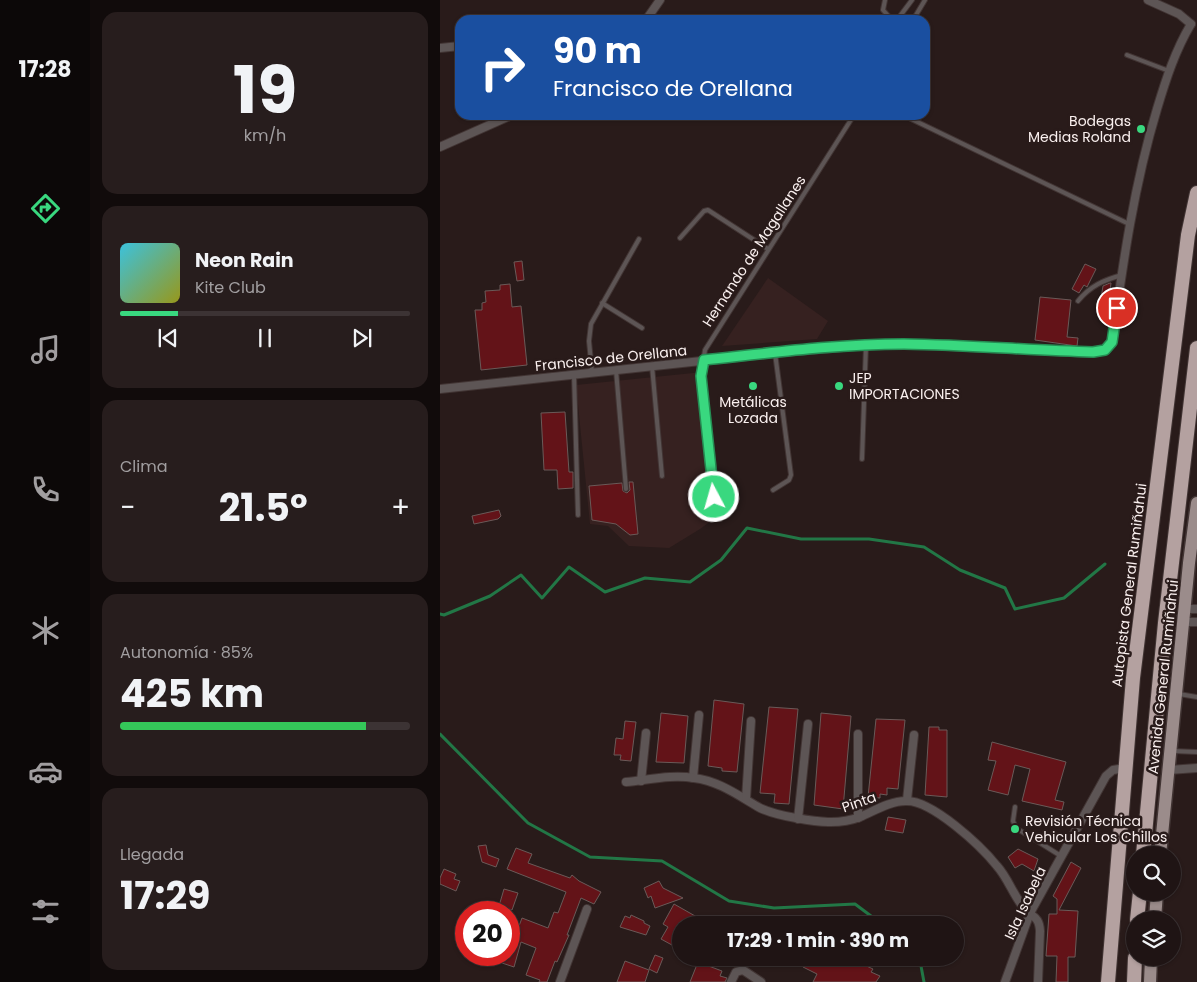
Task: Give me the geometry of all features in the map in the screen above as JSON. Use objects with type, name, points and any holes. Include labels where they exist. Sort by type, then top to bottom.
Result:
[{"type":"highway","name":"Autopista General Rumiñahui","points":[[1108,982],[1135,660],[1188,235],[1197,193]]},
{"type":"highway","points":[[1144,846],[1165,623],[1197,348]]},
{"type":"highway","points":[[1134,982],[1135,966]]},
{"type":"main road","name":"Avenida General Rumiñahui","points":[[1161,846],[1177,694],[1191,616],[1189,563],[1197,503]]},
{"type":"main road","points":[[1150,982],[1151,966]]},
{"type":"street","points":[[650,15],[660,0]]},
{"type":"street","points":[[1148,0],[1194,23]]},
{"type":"street","name":"Francisco de Orellana","points":[[440,389],[704,360],[866,345],[904,344],[1093,352],[1105,350],[1112,342],[1129,224],[1148,141],[1178,45],[1194,23]]},
{"type":"street","points":[[440,48],[455,46]]},
{"type":"street","points":[[440,146],[500,120]]},
{"type":"street","points":[[693,778],[699,715]]},
{"type":"street","points":[[746,799],[751,721]]},
{"type":"street","points":[[798,819],[808,724]]},
{"type":"street","points":[[641,780],[646,733]]},
{"type":"street","points":[[858,734],[858,818]]},
{"type":"street","points":[[914,735],[907,800],[918,803],[940,814],[970,838],[998,866],[1024,908],[1037,918],[1040,924],[1038,982]]},
{"type":"street","name":"Isla Isabela","points":[[1005,982],[1030,913],[1061,856],[1106,776],[1114,770],[1125,768]]},
{"type":"street","points":[[1169,770],[1197,768]]},
{"type":"street","name":"Pinta","points":[[626,782],[693,778],[721,786],[761,808],[798,819],[827,822],[843,822],[858,818],[894,803],[907,800]]},
{"type":"street","points":[[560,982],[586,909]]},
{"type":"street","points":[[731,982],[736,972],[743,970],[761,982]]},
{"type":"lane","points":[[886,0],[883,10],[888,15]]},
{"type":"lane","points":[[901,15],[912,0]]},
{"type":"lane","points":[[916,15],[925,0]]},
{"type":"lane","points":[[1127,55],[1169,71]]},
{"type":"lane","name":"Hernando de Magallanes","points":[[714,497],[701,376],[705,350],[851,120]]},
{"type":"lane","points":[[914,120],[1129,224]]},
{"type":"lane","points":[[680,238],[704,210],[708,210],[768,249]]},
{"type":"lane","points":[[592,372],[589,341],[591,324],[639,239]]},
{"type":"lane","points":[[1078,301],[1086,292],[1100,282],[1122,275]]},
{"type":"lane","points":[[602,303],[642,328]]},
{"type":"lane","points":[[862,459],[866,345]]},
{"type":"lane","points":[[773,490],[789,480],[791,474],[775,353]]},
{"type":"lane","points":[[652,366],[662,476]]},
{"type":"lane","points":[[616,370],[626,489]]},
{"type":"lane","points":[[574,374],[578,515]]},
{"type":"lane","points":[[1177,694],[1197,697]]},
{"type":"lane","points":[[1170,750],[1197,752]]},
{"type":"lane","points":[[1016,806],[1012,822],[1016,828],[1061,856]]},
{"type":"shaded area","points":[[768,278],[828,321],[817,339],[722,346]]},
{"type":"shaded area","points":[[703,372],[719,515],[669,548],[629,546],[608,526],[590,524],[576,385]]},
{"type":"building","points":[[522,261],[524,280],[517,281],[514,262]]},
{"type":"building","points":[[1085,264],[1096,269],[1087,287],[1084,285],[1079,293],[1072,289]]},
{"type":"building","points":[[1111,283],[1109,299],[1101,298],[1103,286]]},
{"type":"building","points":[[510,284],[512,307],[521,306],[527,365],[481,370],[475,310],[482,310],[482,303],[486,302],[485,291],[500,290],[500,285]]},
{"type":"building","points":[[1040,297],[1071,300],[1067,337],[1078,338],[1077,346],[1035,340]]},
{"type":"building","points":[[565,412],[569,472],[573,472],[573,488],[558,489],[557,470],[544,470],[541,413]]},
{"type":"building","points":[[629,482],[633,482],[638,534],[630,535],[616,524],[592,520],[589,486],[622,483],[623,491],[627,493],[630,490]]},
{"type":"building","points":[[499,510],[501,516],[498,519],[474,524],[472,516]]},
{"type":"building","points":[[714,700],[744,704],[737,772],[722,771],[722,768],[708,766]]},
{"type":"building","points":[[769,707],[798,709],[789,804],[774,803],[775,794],[760,793]]},
{"type":"building","points":[[661,713],[688,716],[684,763],[656,762]]},
{"type":"building","points":[[821,713],[851,716],[843,809],[814,805]]},
{"type":"building","points":[[876,719],[905,720],[898,789],[887,788],[887,795],[880,794],[880,798],[868,797]]},
{"type":"building","points":[[625,721],[636,722],[631,761],[620,760],[621,755],[614,755],[616,738],[623,739]]},
{"type":"building","points":[[929,727],[939,727],[939,730],[947,730],[947,797],[925,795]]},
{"type":"building","points":[[992,742],[1066,762],[1055,800],[1064,802],[1062,810],[1022,801],[1030,769],[1015,765],[1008,795],[988,790],[996,761],[988,760]]},
{"type":"building","points":[[888,817],[906,820],[903,833],[885,830]]},
{"type":"building","points":[[486,845],[488,855],[499,859],[496,867],[482,862],[478,846]]},
{"type":"building","points":[[516,848],[532,854],[528,863],[570,878],[572,875],[579,881],[601,892],[594,904],[581,898],[567,935],[569,935],[557,962],[555,961],[547,982],[539,982],[540,980],[526,975],[536,948],[521,942],[520,946],[520,923],[522,918],[548,928],[554,912],[558,913],[566,892],[507,869]]},
{"type":"building","points":[[1018,849],[1038,859],[1034,871],[1022,864],[1015,868],[1008,857]]},
{"type":"building","points":[[1071,862],[1081,868],[1059,910],[1078,911],[1075,957],[1068,957],[1068,982],[1056,982],[1057,956],[1046,956],[1049,914],[1057,914],[1057,899],[1053,896]]},
{"type":"building","points":[[444,869],[456,874],[454,879],[460,881],[456,891],[440,884],[440,878]]},
{"type":"building","points":[[659,881],[663,888],[683,898],[655,908],[651,896],[648,898],[644,888]]},
{"type":"building","points":[[504,889],[518,893],[515,901],[500,901]]},
{"type":"building","points":[[674,904],[695,916],[672,916],[672,945],[661,939],[668,927],[663,924]]},
{"type":"building","points":[[631,915],[650,926],[646,935],[620,927],[625,916],[630,918]]},
{"type":"building","points":[[655,955],[663,958],[657,973],[649,969]]},
{"type":"building","points":[[625,961],[649,970],[645,982],[617,982]]},
{"type":"building","points":[[696,966],[709,966],[722,971],[720,976],[727,978],[725,982],[690,982]]},
{"type":"building","points":[[866,966],[873,969],[871,972],[880,976],[876,982],[813,982],[817,974],[803,967]]},
{"type":"waterway","points":[[440,614],[444,615],[490,596],[521,575],[542,598],[569,567],[605,592],[645,578],[690,582],[721,560],[747,528],[801,539],[869,539],[924,547],[960,570],[1005,588],[1015,609],[1064,598],[1105,564]]},
{"type":"waterway","points":[[440,734],[528,823],[590,857],[662,861],[729,901],[774,908],[855,904],[871,916]]},
{"type":"waterway","points":[[921,966],[924,982]]},
{"type":"place","name":"Bodegas Medias Roland","points":[[1141,129]]},
{"type":"place","name":"Metálicas Lozada","points":[[753,386]]},
{"type":"place","name":"JEP IMPORTACIONES","points":[[839,386]]},
{"type":"place","name":"Revisión Técnica Vehicular Los Chillos","points":[[1015,829]]},
{"type":"route","points":[[714,497],[701,376],[704,360],[866,345],[904,344],[1093,352],[1105,350],[1112,342],[1117,308]]}]
